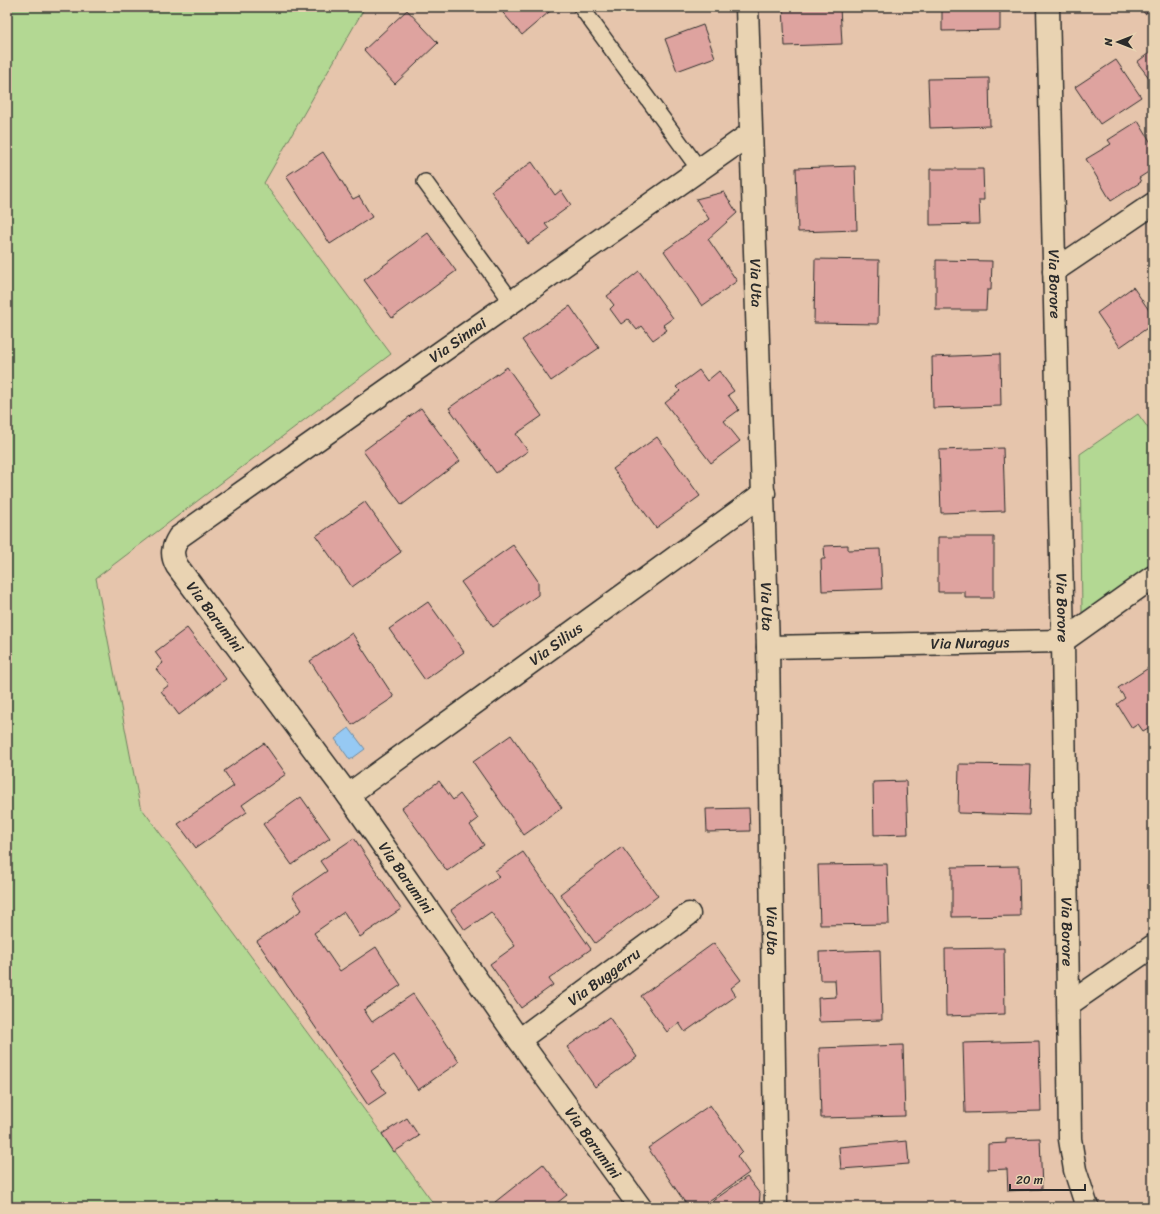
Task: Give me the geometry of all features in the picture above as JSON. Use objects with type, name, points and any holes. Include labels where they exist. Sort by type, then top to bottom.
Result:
[{"type":"street","name":"Via Uta","points":[[747,7],[768,647],[776,1207]]},
{"type":"street","name":"Via Borore","points":[[1048,7],[1063,641],[1071,1145],[1079,1184],[1087,1207]]},
{"type":"street","name":"Via Sinnai","points":[[172,551],[179,537],[750,134]]},
{"type":"street","points":[[1054,271],[1153,204]]},
{"type":"street","name":"Via Silius","points":[[348,795],[764,493]]},
{"type":"street","name":"Via Barumini","points":[[172,551],[177,566],[348,795],[519,1040],[640,1207]]},
{"type":"street","points":[[1063,641],[1153,577]]},
{"type":"street","name":"Via Nuragus","points":[[768,647],[1063,641]]},
{"type":"street","name":"Via Buggerru","points":[[519,1040],[689,914]]},
{"type":"street","points":[[1069,1004],[1153,946]]},
{"type":"lane","points":[[581,7],[700,169]]},
{"type":"lane","points":[[425,182],[512,302]]},
{"type":"green space","points":[[7,7],[365,7],[264,183],[391,354],[96,578],[140,806],[436,1207],[7,1207]]},
{"type":"green space","points":[[1138,414],[1153,435],[1153,564],[1082,613],[1080,454]]},
{"type":"water","points":[[349,728],[365,749],[350,760],[335,739]]},
{"type":"building","points":[[498,7],[555,7],[522,35]]},
{"type":"building","points":[[783,7],[840,7],[842,44],[785,46]]},
{"type":"building","points":[[942,7],[1000,7],[1000,30],[942,31]]},
{"type":"building","points":[[1140,7],[1153,7],[1153,8],[1145,14]]},
{"type":"building","points":[[407,10],[438,43],[395,84],[364,50]]},
{"type":"building","points":[[703,25],[715,57],[677,71],[665,39]]},
{"type":"building","points":[[1153,50],[1153,83],[1137,62]]},
{"type":"building","points":[[1116,60],[1141,97],[1100,124],[1075,87]]},
{"type":"building","points":[[989,78],[990,126],[930,128],[928,79]]},
{"type":"building","points":[[1138,121],[1153,146],[1153,169],[1139,178],[1141,182],[1111,201],[1086,159],[1111,144],[1108,140]]},
{"type":"building","points":[[323,152],[353,199],[359,196],[372,217],[330,244],[286,176]]},
{"type":"building","points":[[532,162],[555,195],[561,190],[571,205],[545,224],[549,229],[528,244],[491,191]]},
{"type":"building","points":[[855,166],[857,230],[798,232],[796,168]]},
{"type":"building","points":[[930,169],[983,169],[984,200],[979,200],[980,224],[930,225]]},
{"type":"building","points":[[724,192],[737,213],[708,239],[737,281],[702,306],[664,251],[709,219],[696,199]]},
{"type":"building","points":[[428,233],[456,271],[392,318],[364,280]]},
{"type":"building","points":[[815,259],[879,260],[878,324],[814,323]]},
{"type":"building","points":[[936,260],[992,261],[991,290],[987,290],[986,310],[936,310]]},
{"type":"building","points":[[639,271],[673,318],[663,325],[667,330],[653,340],[642,326],[637,330],[628,319],[621,324],[610,309],[614,305],[607,296]]},
{"type":"building","points":[[1133,287],[1153,316],[1153,324],[1120,347],[1097,313]]},
{"type":"building","points":[[570,306],[599,348],[551,381],[522,340]]},
{"type":"building","points":[[1000,354],[1001,406],[933,408],[932,357]]},
{"type":"building","points":[[507,367],[542,416],[516,434],[528,451],[496,473],[449,408]]},
{"type":"building","points":[[699,370],[707,381],[719,371],[734,391],[728,395],[739,410],[724,421],[740,441],[711,463],[665,403],[680,391],[676,387]]},
{"type":"building","points":[[421,408],[460,461],[402,505],[363,451]]},
{"type":"building","points":[[657,437],[700,496],[656,528],[613,469]]},
{"type":"building","points":[[1003,448],[1005,511],[941,513],[939,450]]},
{"type":"building","points":[[365,502],[401,552],[352,587],[316,536]]},
{"type":"building","points":[[938,537],[994,537],[994,598],[965,598],[965,592],[938,592]]},
{"type":"building","points":[[513,545],[538,581],[538,595],[493,627],[461,582]]},
{"type":"building","points":[[848,545],[848,550],[880,549],[882,589],[822,591],[821,559],[825,559],[824,546]]},
{"type":"building","points":[[428,602],[464,652],[425,680],[389,629]]},
{"type":"building","points":[[187,628],[226,679],[179,715],[161,691],[169,685],[156,669],[163,663],[155,652]]},
{"type":"building","points":[[352,633],[394,697],[352,725],[310,661]]},
{"type":"building","points":[[1153,665],[1153,725],[1143,731],[1138,724],[1132,728],[1117,704],[1125,698],[1118,688]]},
{"type":"building","points":[[511,735],[562,808],[524,835],[473,762]]},
{"type":"building","points":[[264,743],[286,774],[242,805],[247,812],[196,848],[178,824],[234,786],[224,771]]},
{"type":"building","points":[[959,764],[1031,765],[1029,815],[958,813]]},
{"type":"building","points":[[439,781],[453,800],[460,794],[478,819],[470,825],[484,845],[447,871],[402,808]]},
{"type":"building","points":[[906,781],[908,834],[874,835],[873,782]]},
{"type":"building","points":[[301,797],[330,838],[292,865],[263,824]]},
{"type":"building","points":[[749,808],[750,831],[707,832],[706,809]]},
{"type":"building","points":[[354,838],[401,909],[360,937],[344,912],[314,933],[340,971],[376,947],[401,985],[364,1010],[372,1022],[413,994],[459,1062],[418,1090],[394,1055],[371,1071],[386,1093],[368,1105],[257,941],[302,910],[292,895],[327,871],[320,861]]},
{"type":"building","points":[[622,847],[658,896],[595,943],[560,894]]},
{"type":"building","points":[[523,852],[591,949],[549,979],[553,985],[521,1008],[490,964],[515,946],[491,912],[465,930],[451,910],[499,877],[495,871]]},
{"type":"building","points":[[887,864],[889,924],[820,925],[818,865]]},
{"type":"building","points":[[1019,866],[1020,916],[952,917],[952,867]]},
{"type":"building","points":[[714,943],[741,980],[731,988],[736,996],[685,1032],[679,1023],[667,1032],[641,996]]},
{"type":"building","points":[[1004,948],[1005,1014],[946,1016],[945,949]]},
{"type":"building","points":[[880,950],[882,1020],[819,1022],[818,998],[836,997],[835,980],[820,980],[819,952]]},
{"type":"building","points":[[609,1017],[637,1057],[595,1087],[567,1047]]},
{"type":"building","points":[[1039,1041],[1041,1111],[965,1113],[963,1043]]},
{"type":"building","points":[[903,1045],[905,1116],[821,1118],[819,1048]]},
{"type":"building","points":[[710,1105],[742,1151],[737,1156],[749,1173],[700,1207],[688,1207],[648,1148]]},
{"type":"building","points":[[407,1118],[419,1136],[394,1152],[382,1134]]},
{"type":"building","points":[[1040,1138],[1042,1189],[1008,1191],[1007,1169],[988,1170],[988,1144],[1006,1143],[1006,1139]]},
{"type":"building","points":[[907,1141],[909,1164],[841,1169],[839,1147]]},
{"type":"building","points":[[543,1164],[567,1195],[552,1207],[499,1207],[495,1202]]},
{"type":"building","points":[[747,1177],[760,1194],[759,1207],[704,1207]]}]
